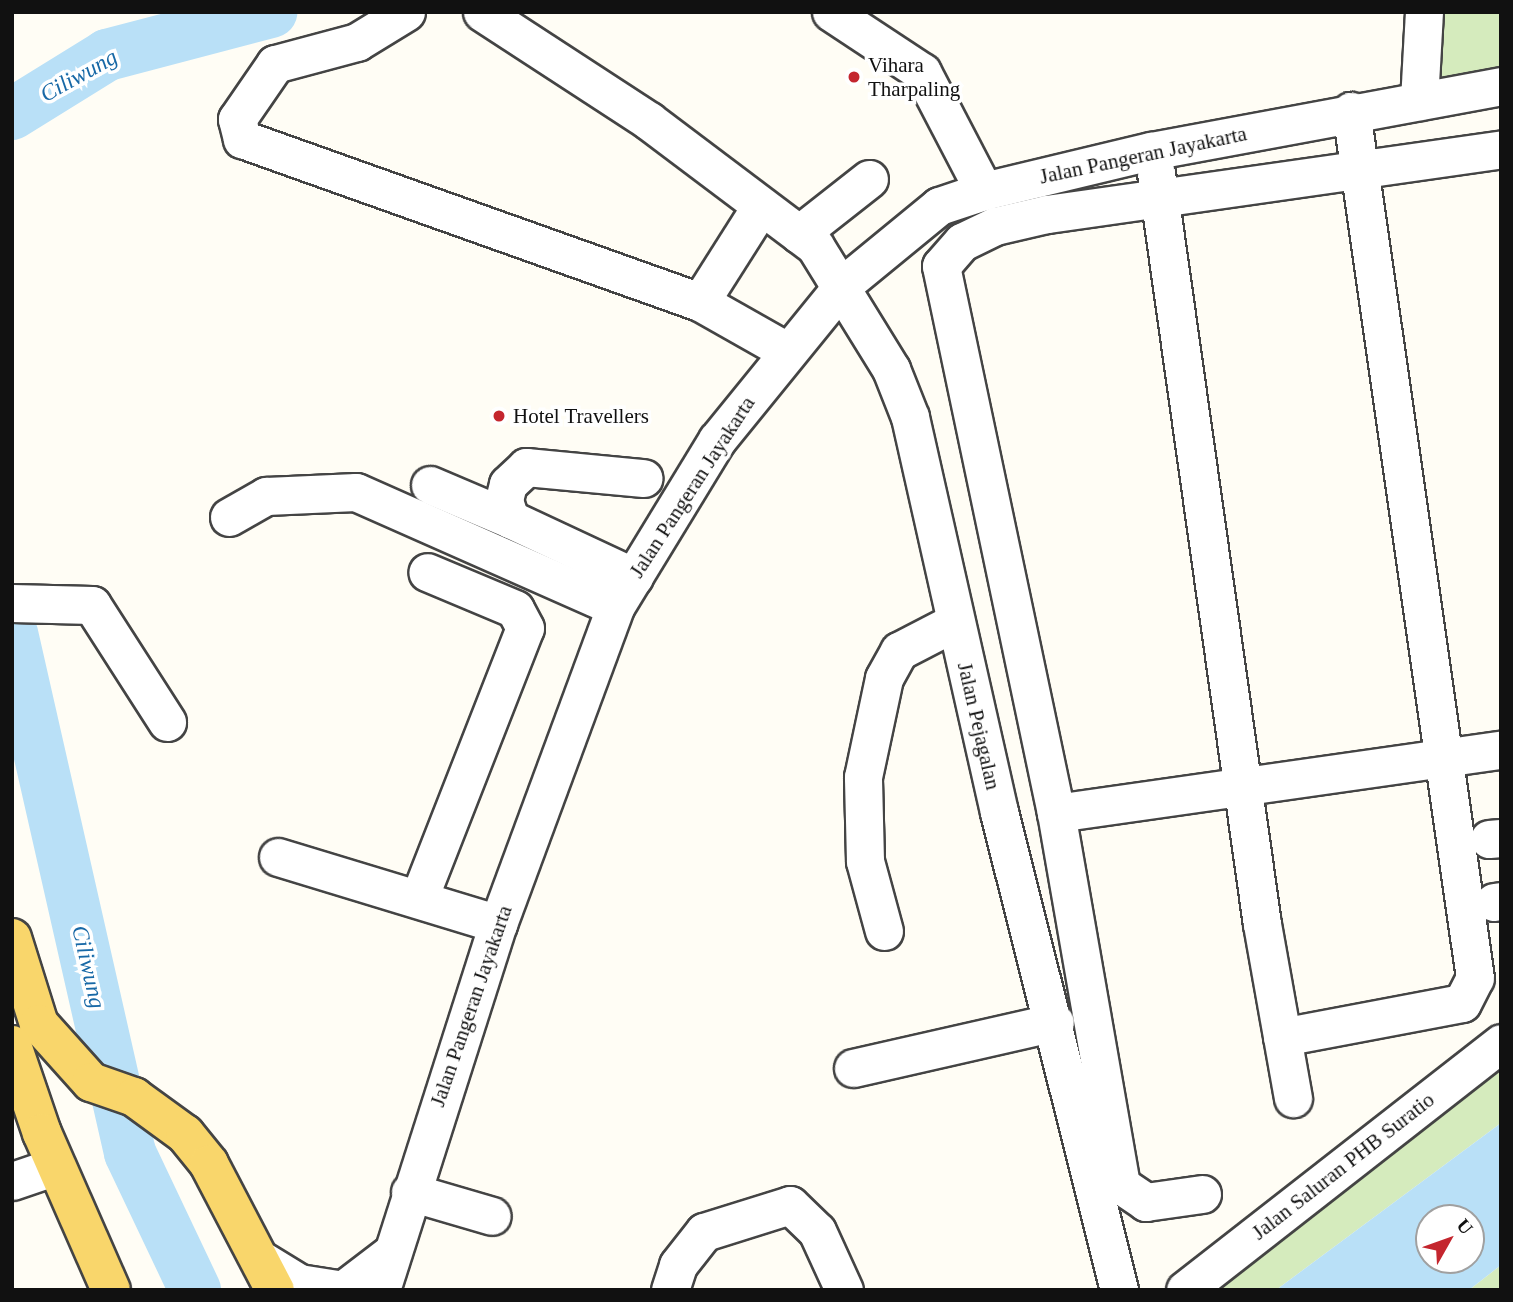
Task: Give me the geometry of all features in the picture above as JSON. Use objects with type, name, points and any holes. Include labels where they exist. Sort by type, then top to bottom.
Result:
[{"type":"main road","points":[[12,938],[39,1024],[95,1083],[162,1113],[185,1134],[209,1164],[267,1274]]},
{"type":"main road","points":[[12,1045],[39,1150],[111,1290]]},
{"type":"main road","points":[[39,1150],[60,1101],[95,1083]]},
{"type":"street","points":[[406,12],[357,42],[275,64],[237,119],[243,139],[700,302],[785,349]]},
{"type":"street","name":"Jalan Pejagalan","points":[[482,12],[649,121],[759,209],[799,234],[844,284],[910,417],[955,622],[1119,1290]]},
{"type":"street","points":[[831,12],[922,72],[984,191]]},
{"type":"street","points":[[1419,101],[1424,12]]},
{"type":"street","name":"Jalan Pangeran Jayakarta","points":[[381,1290],[390,1254],[498,924],[615,607],[684,494],[785,349],[844,284],[939,206],[984,191],[1151,151],[1351,111],[1501,86]]},
{"type":"street","points":[[1282,1037],[1468,998],[1475,978],[1351,111]]},
{"type":"street","points":[[1202,1194],[1146,1202],[1128,1196],[1121,1185],[1056,813],[941,266],[962,243],[995,226],[1160,195],[1501,149]]},
{"type":"street","points":[[1151,151],[1160,195],[1293,1098]]},
{"type":"street","points":[[799,234],[869,179]]},
{"type":"street","points":[[700,302],[759,209]]},
{"type":"street","points":[[593,456],[684,494]]},
{"type":"street","points":[[510,519],[504,500],[508,484],[526,467],[643,478]]},
{"type":"street","points":[[429,485],[510,519],[634,577]]},
{"type":"street","points":[[229,517],[266,496],[356,492],[615,607]]},
{"type":"street","points":[[419,898],[525,628],[514,609],[426,572]]},
{"type":"street","points":[[12,603],[92,605],[167,722]]},
{"type":"street","points":[[884,931],[865,861],[863,777],[884,678],[899,651],[955,622]]},
{"type":"street","points":[[1056,813],[1246,787],[1443,755],[1501,750]]},
{"type":"street","points":[[278,858],[419,898],[498,924]]},
{"type":"street","points":[[853,1068],[1055,1022]]},
{"type":"street","name":"Jalan Saluran PHB Suratio","points":[[1185,1290],[1501,1043]]},
{"type":"street","points":[[12,1181],[39,1150]]},
{"type":"street","points":[[410,1192],[492,1216]]},
{"type":"street","points":[[670,1290],[678,1265],[704,1232],[790,1205],[817,1231],[844,1290]]},
{"type":"street","points":[[267,1274],[299,1283],[343,1290],[390,1254]]},
{"type":"green space","points":[[1424,12],[1501,12],[1501,88],[1419,101]]},
{"type":"green space","points":[[1501,1044],[1501,1123],[1276,1290],[1185,1290]]},
{"type":"green space","points":[[1501,1265],[1501,1290],[1469,1290]]},
{"type":"water","points":[[1501,1123],[1501,1265],[1469,1290],[1276,1290]]},
{"type":"waterway","name":"Ciliwung","points":[[12,114],[107,55],[271,12]]},
{"type":"waterway","name":"Ciliwung","points":[[12,633],[130,1153],[195,1290]]},
{"type":"place","name":"Vihara Tharpaling","points":[[854,77]]},
{"type":"place","name":"Hotel Travellers","points":[[499,416]]}]
